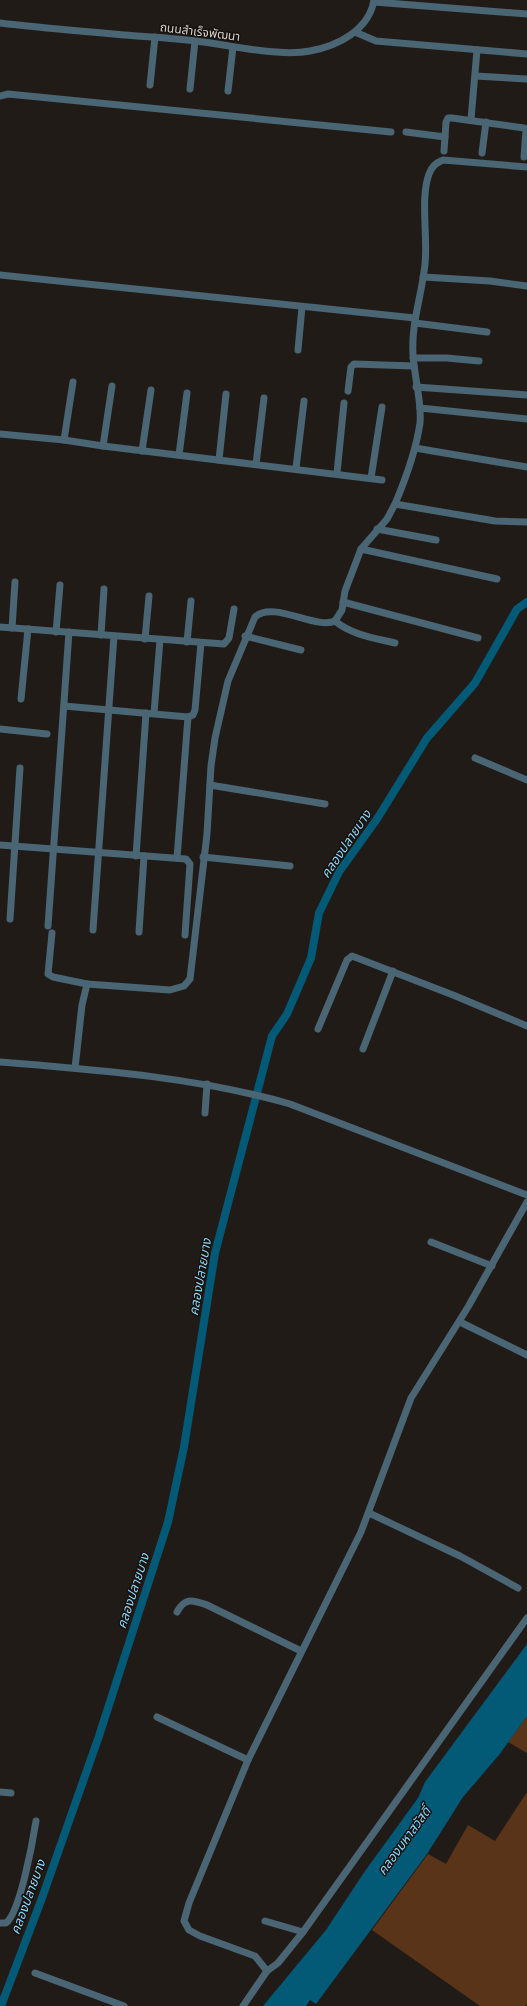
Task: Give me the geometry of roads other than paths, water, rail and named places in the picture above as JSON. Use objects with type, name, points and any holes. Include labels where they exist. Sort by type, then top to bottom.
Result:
[{"type":"street","points":[[374,1],[527,14]]},
{"type":"street","name":"ถนนสำเร็จพัฒนา","points":[[0,23],[195,41],[233,47],[295,53],[311,51],[341,41],[355,32],[363,26],[370,15],[374,1]]},
{"type":"street","points":[[355,32],[376,41],[527,54]]},
{"type":"street","points":[[150,85],[155,37]]},
{"type":"street","points":[[190,89],[195,41]]},
{"type":"street","points":[[228,91],[233,47]]},
{"type":"street","points":[[471,119],[476,76],[477,50]]},
{"type":"street","points":[[476,76],[527,79]]},
{"type":"street","points":[[0,96],[8,94],[391,132]]},
{"type":"street","points":[[444,151],[448,118],[471,119],[524,128],[526,130],[524,157]]},
{"type":"street","points":[[482,153],[486,122]]},
{"type":"street","points":[[406,132],[445,137]]},
{"type":"street","points":[[52,933],[48,974],[53,977],[87,984],[170,990],[184,986],[188,982],[192,970],[203,857],[207,834],[212,759],[221,707],[228,681],[245,636],[252,621],[260,612],[269,611],[325,623],[335,621],[342,610],[343,602],[361,549],[390,516],[415,448],[420,422],[420,408],[413,358],[415,321],[423,277],[426,246],[425,206],[427,182],[434,165],[443,160],[527,168]]},
{"type":"street","points":[[0,275],[302,306],[487,332]]},
{"type":"street","points":[[423,277],[490,281],[527,286]]},
{"type":"street","points":[[298,350],[302,306]]},
{"type":"street","points":[[413,358],[447,358],[479,361]]},
{"type":"street","points":[[348,392],[351,367],[354,364],[414,366]]},
{"type":"street","points":[[64,440],[73,382]]},
{"type":"street","points":[[104,446],[112,386]]},
{"type":"street","points":[[416,387],[527,394]]},
{"type":"street","points":[[142,451],[151,390]]},
{"type":"street","points":[[179,455],[187,393]]},
{"type":"street","points":[[219,460],[226,394]]},
{"type":"street","points":[[256,464],[264,398]]},
{"type":"street","points":[[296,468],[304,401]]},
{"type":"street","points":[[337,473],[344,403]]},
{"type":"street","points":[[372,478],[382,407]]},
{"type":"street","points":[[420,408],[527,419]]},
{"type":"street","points":[[0,434],[64,440],[142,451],[337,473],[382,480]]},
{"type":"street","points":[[415,448],[527,467]]},
{"type":"street","points":[[395,504],[495,521],[527,522]]},
{"type":"street","points":[[377,529],[436,540]]},
{"type":"street","points":[[361,549],[497,579]]},
{"type":"street","points":[[12,628],[15,582]]},
{"type":"street","points":[[56,632],[60,585]]},
{"type":"street","points":[[101,635],[104,589]]},
{"type":"street","points":[[145,639],[149,596]]},
{"type":"street","points":[[187,642],[191,601]]},
{"type":"street","points":[[343,602],[478,638]]},
{"type":"street","points":[[0,628],[224,644],[227,642],[234,609]]},
{"type":"street","points":[[335,621],[345,629],[356,634],[395,644]]},
{"type":"street","points":[[21,700],[28,629]]},
{"type":"street","points":[[48,926],[69,632]]},
{"type":"street","points":[[93,930],[107,710],[114,636]]},
{"type":"street","points":[[245,636],[301,650]]},
{"type":"street","points":[[154,713],[160,640]]},
{"type":"street","points":[[64,706],[188,717],[193,715],[195,710],[201,643]]},
{"type":"street","points":[[136,856],[146,713]]},
{"type":"street","points":[[177,858],[188,717]]},
{"type":"street","points":[[0,729],[47,734]]},
{"type":"street","points":[[475,758],[527,780]]},
{"type":"street","points":[[10,919],[20,768]]},
{"type":"street","points":[[210,785],[325,804]]},
{"type":"street","points":[[0,845],[186,859],[190,864],[185,935]]},
{"type":"street","points":[[139,932],[144,856]]},
{"type":"street","points":[[203,857],[290,866]]},
{"type":"street","points":[[318,1029],[349,956],[357,956],[527,1026]]},
{"type":"street","points":[[363,1049],[393,971]]},
{"type":"street","points":[[75,1068],[82,1005],[87,984]]},
{"type":"street","points":[[0,1062],[75,1068],[207,1084],[264,1097],[290,1104],[527,1195]]},
{"type":"street","points":[[205,1113],[207,1084]]},
{"type":"street","points":[[267,1971],[258,1957],[193,1933],[185,1925],[184,1921],[194,1890],[248,1760],[370,1513],[411,1398],[460,1322],[527,1202]]},
{"type":"street","points":[[431,1242],[492,1266]]},
{"type":"street","points":[[460,1322],[527,1355]]},
{"type":"street","points":[[370,1513],[460,1556],[518,1588]]},
{"type":"street","points":[[177,1612],[183,1603],[198,1602],[301,1651]]},
{"type":"street","points":[[243,2006],[267,1971],[278,1963],[303,1932],[527,1618]]},
{"type":"street","points":[[157,1718],[248,1760]]},
{"type":"street","points":[[0,1792],[11,1793]]},
{"type":"street","points":[[0,1923],[6,1923],[11,1916],[26,1870],[36,1821]]},
{"type":"street","points":[[266,1921],[303,1932]]},
{"type":"street","points":[[35,1973],[124,2006]]},
{"type":"water","name":"คลองมหาสวัสดิ์","points":[[527,1644],[527,1716],[499,1755],[463,1797],[427,1854],[316,2004],[310,2000],[306,2006],[263,2006],[326,1930],[365,1871],[418,1798],[425,1782]]},
{"type":"waterway","name":"คลองปลายบาง","points":[[1,2006],[42,1898],[99,1736],[168,1522],[184,1447],[215,1253],[272,1036],[287,1014],[311,958],[319,913],[339,872],[377,819],[427,738],[475,683],[517,609],[527,602]]}]
